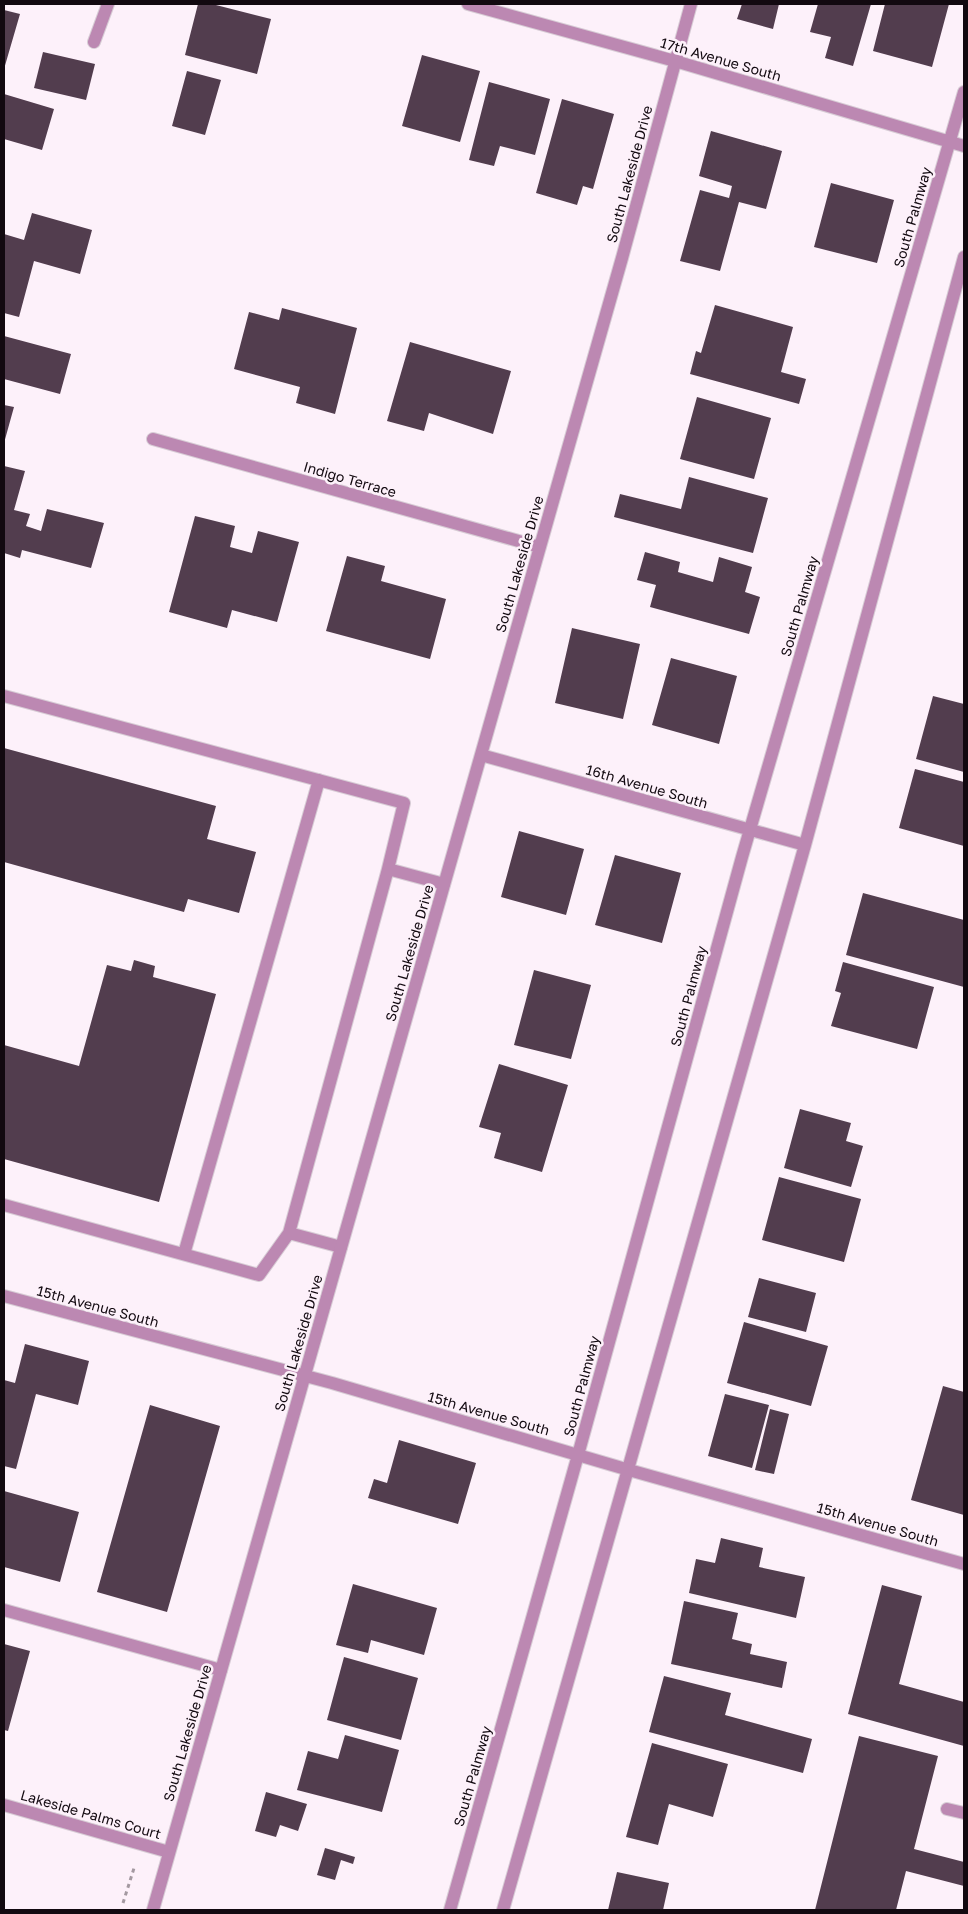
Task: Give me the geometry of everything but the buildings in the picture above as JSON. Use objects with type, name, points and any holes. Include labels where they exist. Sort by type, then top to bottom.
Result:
[{"type":"street","points":[[94,42],[108,4]]},
{"type":"street","name":"17th Avenue South","points":[[468,4],[675,61],[964,146]]},
{"type":"street","name":"South Lakeside Drive","points":[[153,1910],[617,276],[691,4]]},
{"type":"street","name":"South Palmway","points":[[450,1910],[578,1455],[750,830],[964,92]]},
{"type":"street","points":[[503,1910],[805,845],[964,258]]},
{"type":"street","name":"Indigo Terrace","points":[[153,439],[540,548]]},
{"type":"street","points":[[4,696],[404,803],[388,869],[289,1233],[259,1275],[4,1205]]},
{"type":"street","name":"16th Avenue South","points":[[481,755],[805,845]]},
{"type":"street","points":[[184,1254],[319,780]]},
{"type":"street","points":[[388,869],[444,884]]},
{"type":"street","points":[[289,1233],[341,1246]]},
{"type":"street","name":"15th Avenue South","points":[[4,1296],[304,1376],[964,1564]]},
{"type":"street","points":[[4,1610],[221,1670]]},
{"type":"street","name":"Lakeside Palms Court","points":[[4,1805],[169,1852]]},
{"type":"street","points":[[947,1809],[964,1813]]}]
